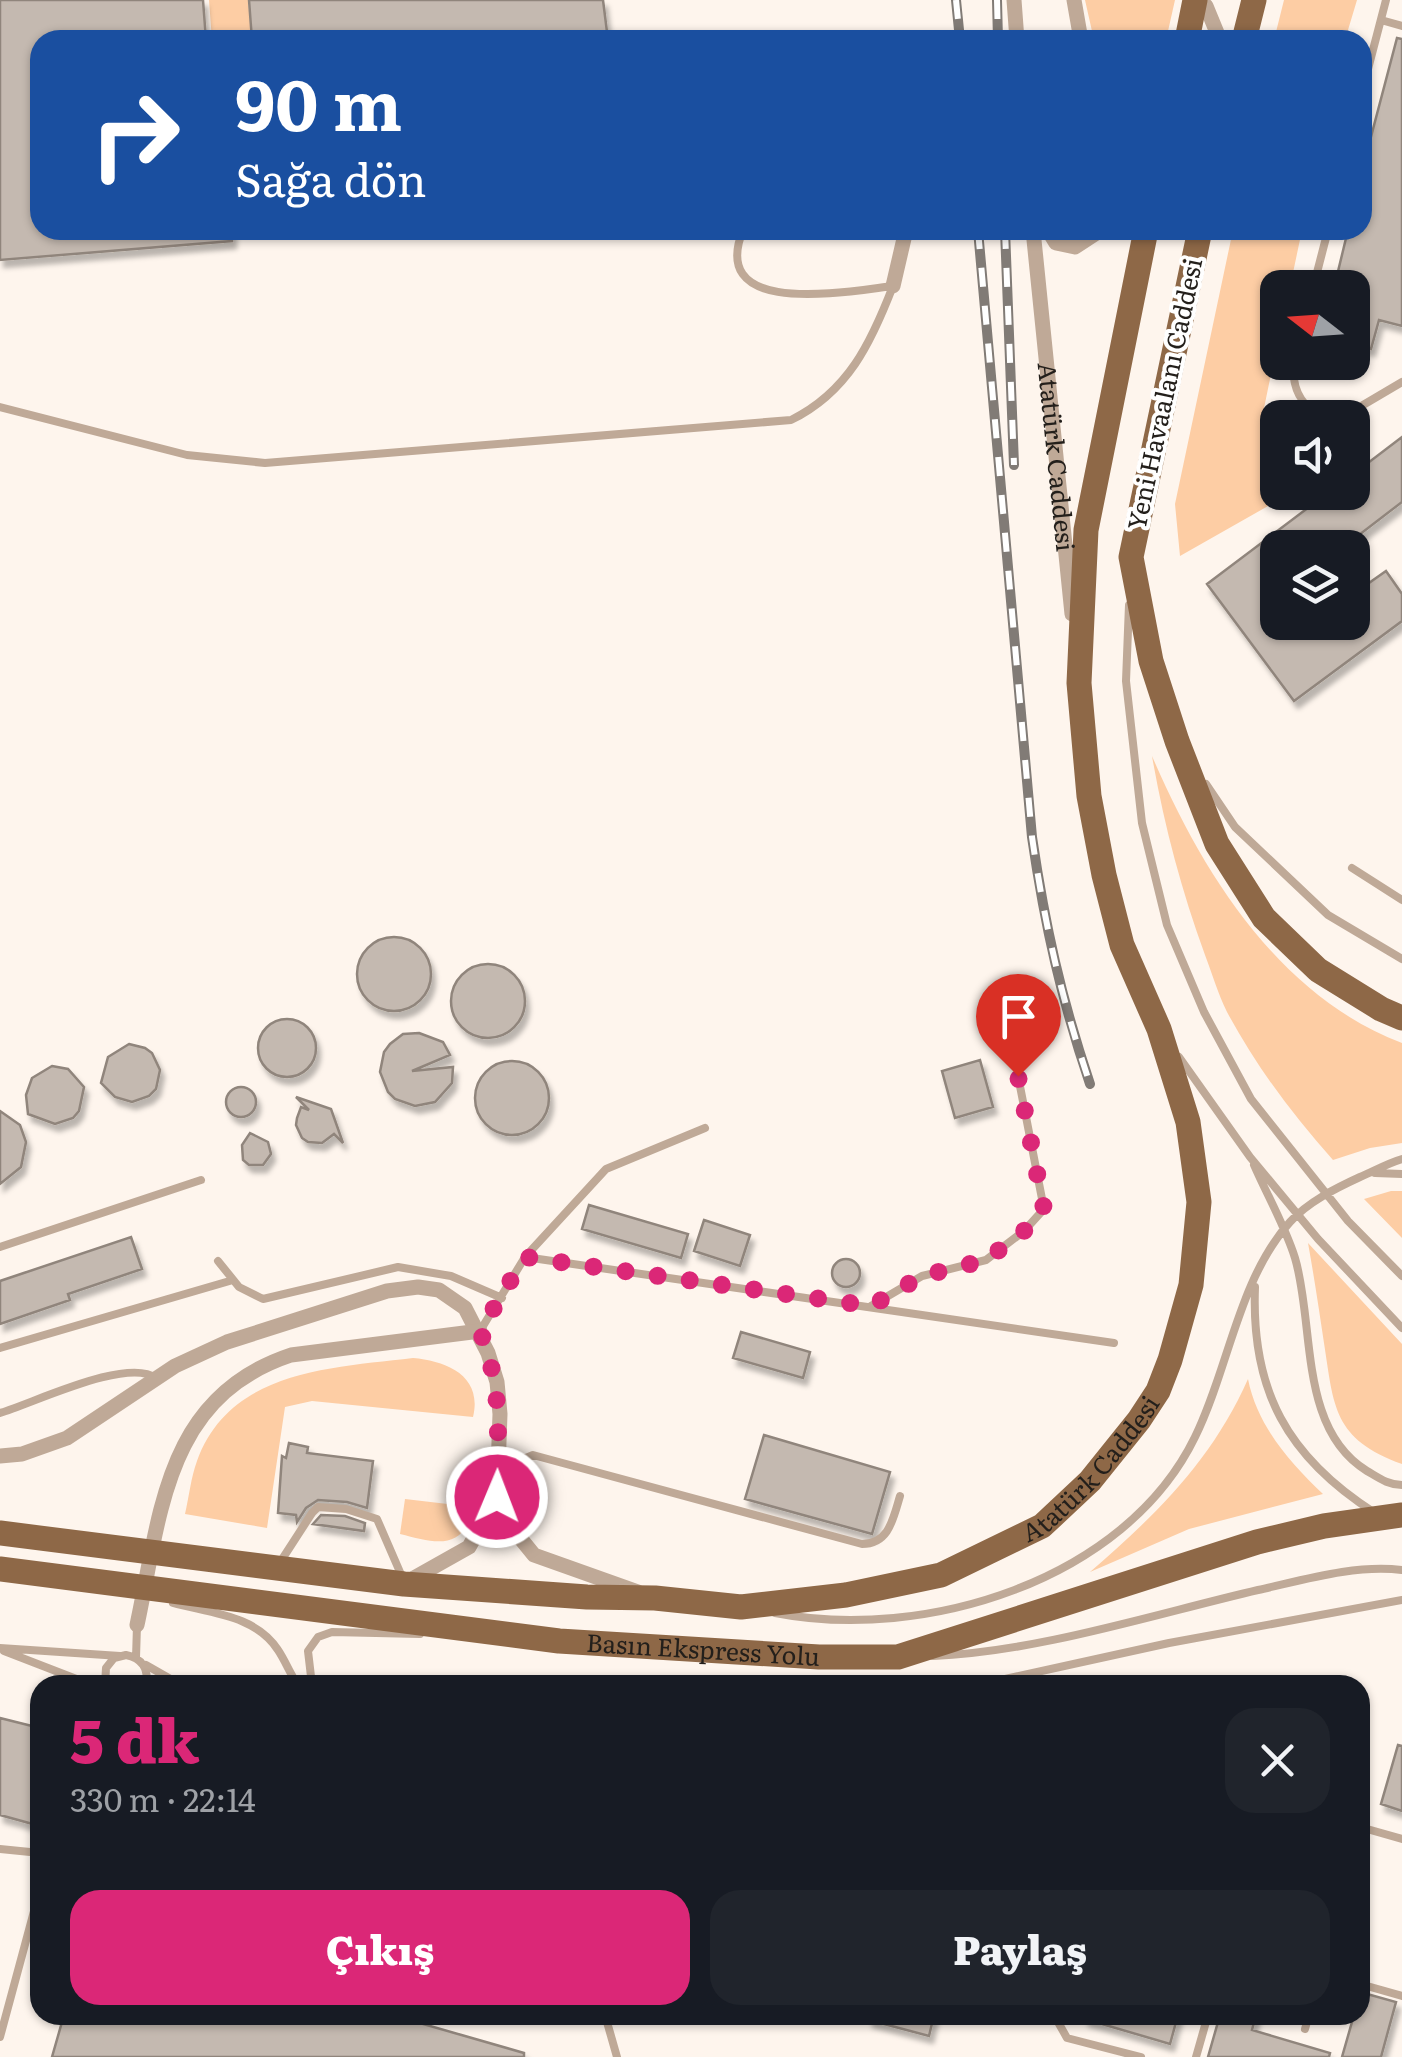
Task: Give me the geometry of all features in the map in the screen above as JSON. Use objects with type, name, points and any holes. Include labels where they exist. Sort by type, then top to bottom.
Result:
[{"type":"main road","points":[[1190,30],[1197,0]]},
{"type":"main road","points":[[1246,30],[1254,0]]},
{"type":"main road","name":"Atatürk Caddesi","points":[[655,1598],[741,1607],[846,1595],[942,1575],[1042,1526],[1090,1481],[1158,1392],[1170,1360],[1191,1285],[1199,1202],[1188,1122],[1159,1029],[1122,945],[1104,875],[1090,796],[1079,683],[1086,530],[1144,240]]},
{"type":"main road","name":"Yeni Havaalanı Caddesi","points":[[1131,557],[1198,240]]},
{"type":"main road","points":[[1131,557],[1152,662],[1177,741],[1217,844],[1264,918],[1318,970],[1402,1018]]},
{"type":"main road","points":[[898,1657],[1257,1542],[1324,1526],[1402,1515]]},
{"type":"main road","points":[[0,1516],[83,1544]]},
{"type":"main road","name":"Basın Ekspress Yolu","points":[[0,1533],[404,1584],[655,1598]]},
{"type":"main road","name":"Basın Ekspress Yolu","points":[[0,1569],[560,1641],[818,1657],[898,1657]]},
{"type":"street","points":[[1014,0],[1016,30]]},
{"type":"street","points":[[1074,0],[1079,30]]},
{"type":"street","points":[[1197,0],[1206,6],[1216,30]]},
{"type":"street","points":[[893,286],[904,240]]},
{"type":"street","name":"Atatürk Caddesi","points":[[1034,240],[1079,683]]},
{"type":"street","points":[[1054,240],[1075,247],[1086,240]]},
{"type":"street","points":[[0,1456],[22,1454],[67,1438],[156,1378],[227,1342],[402,1289],[439,1290],[454,1298],[480,1331],[497,1382],[497,1497],[508,1523],[534,1555],[655,1598]]},
{"type":"street","points":[[137,1625],[162,1500],[176,1457],[198,1419],[241,1377],[264,1364],[328,1348],[480,1331]]},
{"type":"street","points":[[404,1584],[469,1547],[497,1497]]},
{"type":"lane","points":[[1372,52],[1386,0]]},
{"type":"lane","points":[[1380,20],[1402,26]]},
{"type":"lane","points":[[0,407],[188,455],[265,462],[791,420],[810,411],[844,381],[872,339],[893,286],[794,296],[754,284],[744,276],[738,262],[739,240]]},
{"type":"lane","points":[[1318,270],[1325,240]]},
{"type":"lane","points":[[1370,401],[1402,382]]},
{"type":"lane","points":[[1131,557],[1126,681],[1142,824],[1167,925],[1204,1012],[1251,1099],[1348,1222],[1402,1276]]},
{"type":"lane","points":[[1177,741],[1235,828],[1328,915],[1402,958]]},
{"type":"lane","points":[[1352,868],[1402,900]]},
{"type":"lane","points":[[1159,1029],[1250,1157],[1318,1239],[1402,1328]]},
{"type":"lane","points":[[871,1306],[922,1276],[986,1260],[1024,1231],[1044,1209],[1018,1076]]},
{"type":"lane","points":[[480,1331],[525,1257],[606,1169],[705,1128]]},
{"type":"lane","points":[[1250,1157],[1295,1258],[1312,1377],[1324,1418],[1352,1462],[1390,1485],[1402,1485]]},
{"type":"lane","points":[[741,1607],[832,1622],[898,1619],[956,1608],[1039,1581],[1110,1538],[1171,1475],[1195,1438],[1256,1278],[1290,1222],[1334,1190],[1402,1159]]},
{"type":"lane","points":[[1371,1173],[1402,1174]]},
{"type":"lane","points":[[0,1247],[201,1180]]},
{"type":"lane","points":[[525,1257],[1114,1343]]},
{"type":"lane","points":[[218,1261],[254,1297],[273,1299],[398,1267],[451,1276],[502,1298]]},
{"type":"lane","points":[[1256,1278],[1254,1328],[1259,1362],[1266,1392],[1284,1425],[1331,1479],[1360,1503],[1402,1527]]},
{"type":"lane","points":[[0,1348],[233,1280]]},
{"type":"lane","points":[[0,1414],[102,1378],[138,1371],[156,1378]]},
{"type":"lane","points":[[497,1470],[533,1455],[862,1544],[874,1544],[884,1536],[900,1496]]},
{"type":"lane","points":[[277,1568],[318,1507],[332,1507],[378,1519],[404,1584]]},
{"type":"lane","name":"Basın Ekspress Yolu","points":[[898,1657],[958,1655],[1059,1637],[1282,1584],[1379,1567],[1402,1570]]},
{"type":"lane","points":[[106,1584],[246,1622],[272,1642],[292,1675]]},
{"type":"lane","points":[[1025,1675],[1168,1643],[1402,1600]]},
{"type":"lane","points":[[131,1658],[137,1625]]},
{"type":"lane","points":[[311,1675],[308,1651],[318,1637],[332,1632],[402,1636],[482,1629]]},
{"type":"lane","points":[[0,1649],[131,1658],[162,1675]]},
{"type":"lane","points":[[0,1649],[66,1675]]},
{"type":"lane","points":[[106,1675],[106,1668],[131,1658]]},
{"type":"lane","points":[[131,1658],[146,1670],[146,1675]]},
{"type":"lane","points":[[1034,1673],[1038,1675]]},
{"type":"lane","points":[[1370,1830],[1402,1838]]},
{"type":"lane","points":[[0,1849],[30,1852]]},
{"type":"lane","points":[[0,2037],[30,1926]]},
{"type":"lane","points":[[1370,1987],[1402,1996]]},
{"type":"lane","points":[[608,2025],[617,2057]]},
{"type":"lane","points":[[1060,2025],[1067,2038],[1141,2057]]},
{"type":"lane","points":[[1196,2057],[1205,2025]]},
{"type":"lane","points":[[607,2057],[612,2042]]},
{"type":"shaded area","points":[[209,0],[248,0],[251,30],[211,30]]},
{"type":"shaded area","points":[[1085,0],[1175,0],[1168,30],[1092,30]]},
{"type":"shaded area","points":[[1284,0],[1357,0],[1348,30],[1276,30]]},
{"type":"shaded area","points":[[1231,240],[1300,240],[1294,270],[1260,270],[1260,380],[1270,380],[1266,400],[1260,400],[1261,510],[1180,556],[1175,504]]},
{"type":"shaded area","points":[[1152,756],[1195,843],[1249,925],[1318,995],[1358,1022],[1402,1043],[1402,1143],[1333,1160],[1250,1051],[1224,1005],[1196,930],[1174,857]]},
{"type":"shaded area","points":[[1402,1191],[1402,1238],[1364,1199]]},
{"type":"shaded area","points":[[1308,1243],[1402,1344],[1402,1464],[1362,1444],[1341,1418],[1331,1385]]},
{"type":"shaded area","points":[[413,1358],[460,1373],[473,1391],[473,1417],[312,1401],[285,1407],[267,1528],[185,1514],[197,1461],[212,1431],[233,1408],[258,1391],[287,1379]]},
{"type":"shaded area","points":[[1248,1379],[1259,1412],[1276,1442],[1323,1494],[1189,1529],[1090,1572],[1181,1484],[1218,1435]]},
{"type":"shaded area","points":[[405,1499],[473,1507],[469,1521],[455,1538],[425,1540],[400,1534]]},
{"type":"building","points":[[0,0],[203,0],[205,30],[30,30],[30,240],[232,241],[0,260]]},
{"type":"building","points":[[249,0],[603,0],[607,30],[251,30]]},
{"type":"building","points":[[1397,38],[1402,39],[1402,326],[1379,320],[1371,349],[1370,270],[1338,270],[1346,240],[1372,240],[1372,133]]},
{"type":"building","points":[[1402,437],[1402,502],[1365,530],[1279,530],[1305,510],[1370,510],[1370,461]]},
{"type":"building","points":[[1260,544],[1260,640],[1370,640],[1370,582],[1386,571],[1402,594],[1402,621],[1294,701],[1207,584]]},
{"type":"building","points":[[394,937],[420,948],[431,974],[420,1000],[394,1011],[368,1000],[357,974],[368,948]]},
{"type":"building","points":[[488,964],[514,975],[525,1001],[514,1027],[488,1038],[462,1027],[451,1001],[462,975]]},
{"type":"building","points":[[287,1019],[307,1028],[316,1048],[307,1068],[287,1077],[267,1068],[258,1048],[267,1028]]},
{"type":"building","points":[[419,1033],[443,1042],[450,1055],[412,1071],[453,1067],[452,1083],[435,1102],[415,1106],[395,1099],[380,1072],[390,1044],[403,1034]]},
{"type":"building","points":[[129,1044],[152,1053],[160,1070],[156,1089],[132,1102],[115,1097],[101,1083],[108,1057]]},
{"type":"building","points":[[980,1060],[993,1107],[955,1118],[942,1071]]},
{"type":"building","points":[[512,1061],[538,1072],[549,1098],[538,1124],[512,1135],[486,1124],[475,1098],[486,1072]]},
{"type":"building","points":[[52,1066],[68,1069],[84,1087],[79,1111],[73,1118],[55,1124],[28,1114],[26,1095],[32,1078]]},
{"type":"building","points":[[241,1087],[252,1091],[256,1102],[252,1113],[241,1117],[230,1113],[226,1102],[230,1091]]},
{"type":"building","points":[[296,1097],[331,1109],[343,1143],[334,1134],[322,1143],[302,1138],[297,1118],[301,1107],[309,1110]]},
{"type":"building","points":[[0,1111],[20,1125],[26,1142],[21,1167],[0,1184]]},
{"type":"building","points":[[250,1133],[268,1142],[271,1154],[263,1165],[249,1165],[243,1160],[242,1145]]},
{"type":"building","points":[[589,1205],[688,1234],[681,1258],[582,1229]]},
{"type":"building","points":[[704,1220],[750,1235],[740,1266],[694,1251]]},
{"type":"building","points":[[131,1237],[142,1269],[68,1294],[70,1300],[0,1324],[0,1281]]},
{"type":"building","points":[[846,1259],[856,1263],[860,1273],[856,1283],[846,1287],[836,1283],[832,1273],[836,1263]]},
{"type":"building","points":[[741,1332],[810,1352],[803,1378],[733,1358]]},
{"type":"building","points":[[764,1435],[890,1472],[872,1534],[745,1499]]},
{"type":"building","points":[[289,1443],[308,1447],[307,1453],[373,1461],[367,1508],[318,1500],[306,1508],[297,1522],[296,1515],[278,1513],[282,1456],[286,1458]]},
{"type":"building","points":[[321,1515],[345,1516],[365,1523],[364,1531],[313,1524]]},
{"type":"building","points":[[0,1718],[30,1726],[30,1823],[0,1815]]},
{"type":"building","points":[[1398,1745],[1402,1746],[1402,1811],[1381,1804]]},
{"type":"building","points":[[1370,1995],[1396,2002],[1381,2057],[1342,2057],[1351,2025],[1370,2025]]},
{"type":"building","points":[[61,2025],[427,2025],[524,2053],[524,2057],[52,2057]]},
{"type":"building","points":[[888,2025],[932,2025],[929,2036]]},
{"type":"building","points":[[1105,2025],[1175,2025],[1170,2044]]},
{"type":"building","points":[[1217,2025],[1253,2025],[1252,2030],[1330,2053],[1329,2057],[1208,2057]]},
{"type":"railway","points":[[956,0],[959,30]]},
{"type":"railway","points":[[997,0],[998,30]]},
{"type":"railway","points":[[979,240],[1032,837],[1055,962],[1090,1084]]},
{"type":"railway","points":[[1005,240],[1014,465]]},
{"type":"route","points":[[497,1497],[497,1382],[480,1331],[525,1257],[871,1306],[922,1276],[986,1260],[1024,1231],[1044,1209],[1018,1076]]}]
